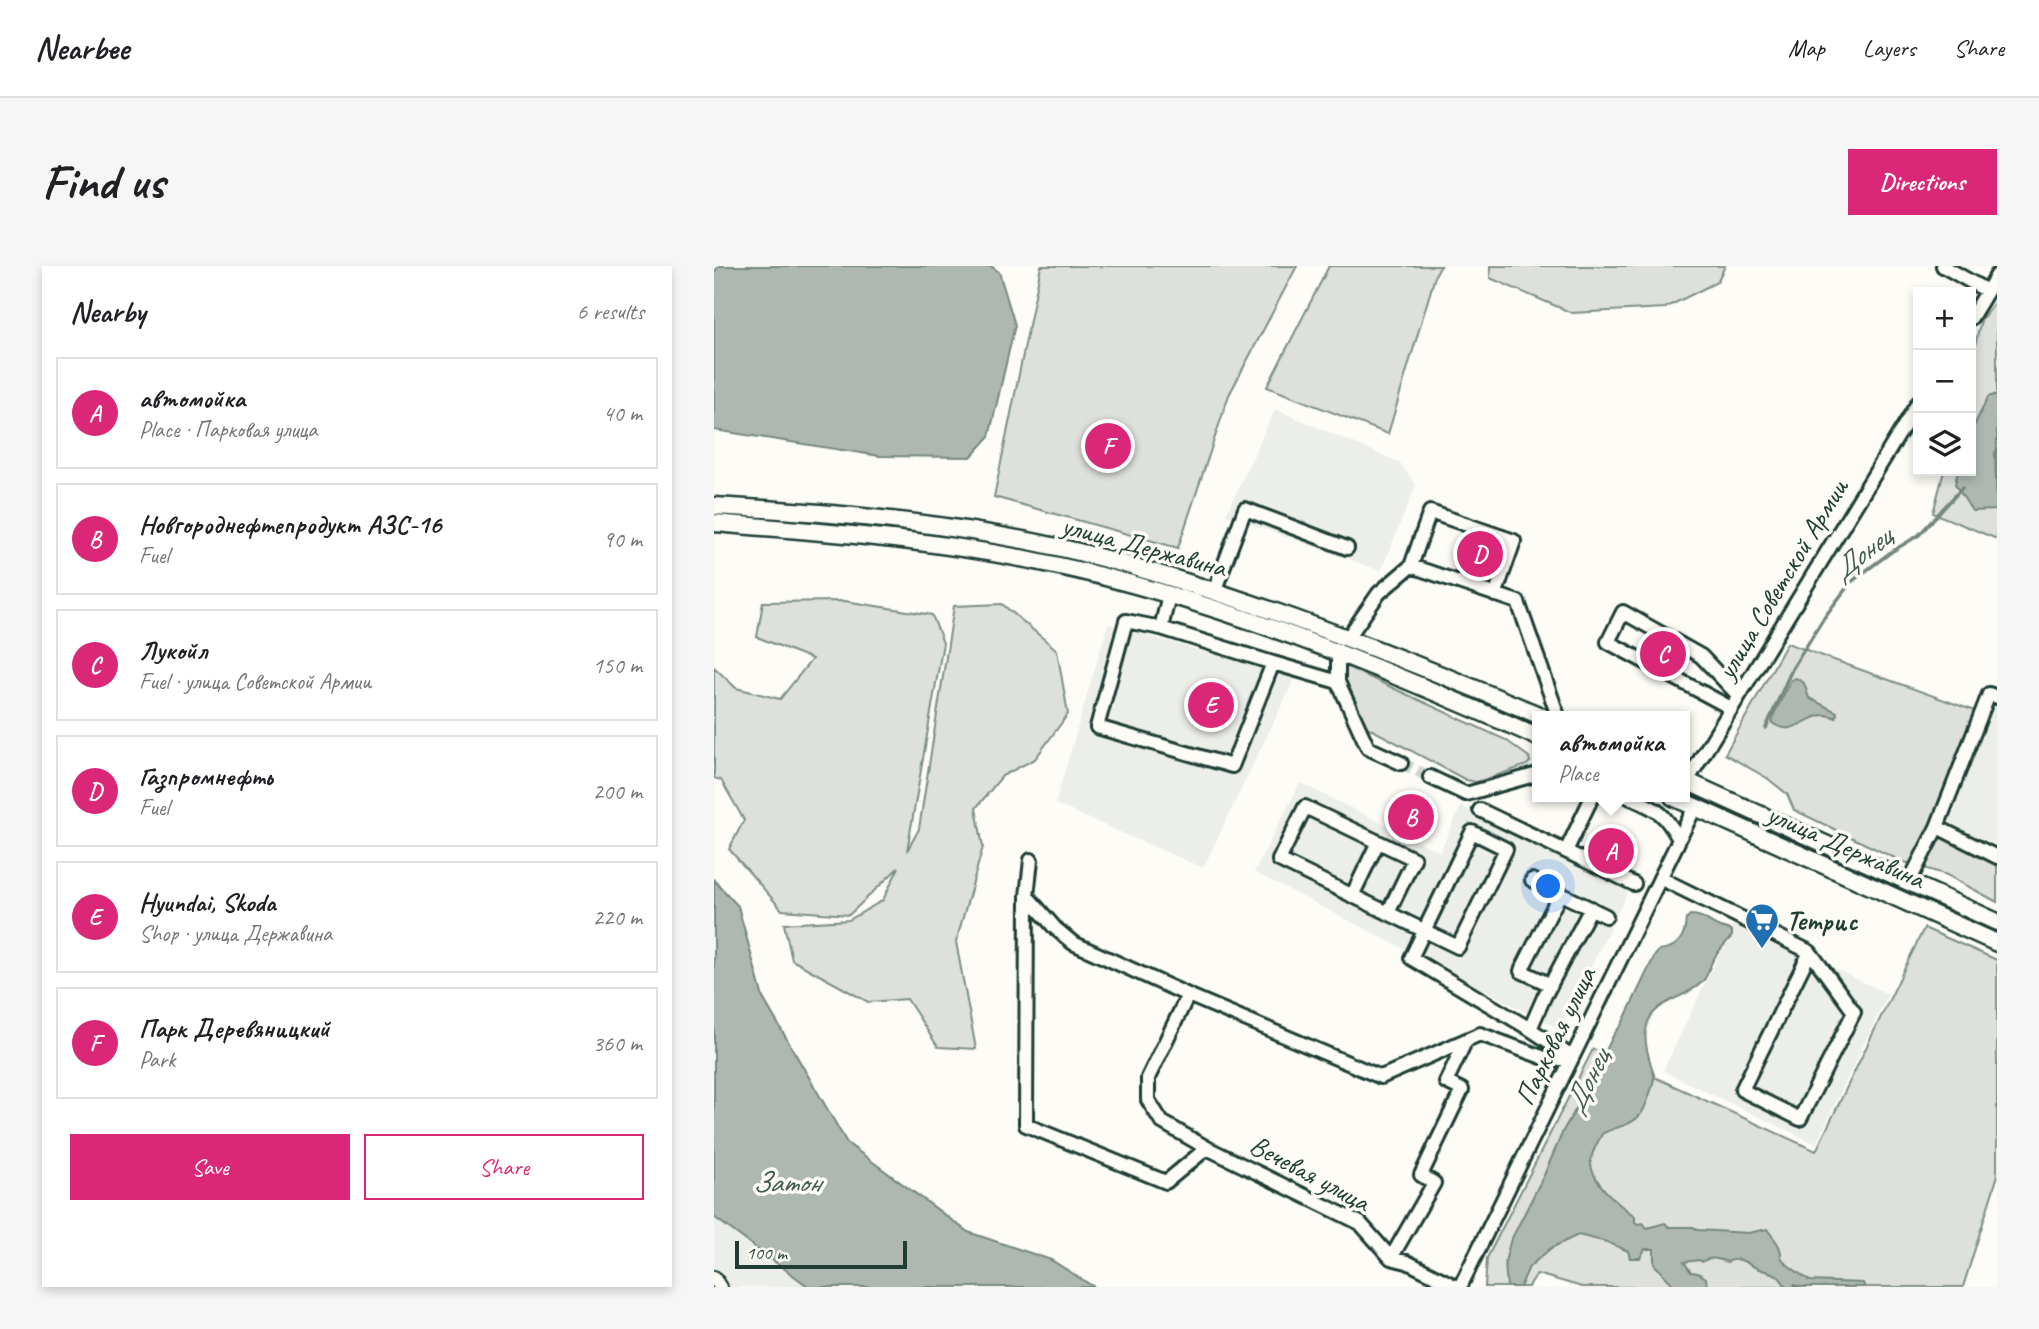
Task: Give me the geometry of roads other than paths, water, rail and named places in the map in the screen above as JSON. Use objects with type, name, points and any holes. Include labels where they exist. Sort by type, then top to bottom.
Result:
[{"type":"main road","name":"улица Державина","points":[[714,506],[877,519],[1001,537],[1100,558],[1214,592],[1347,639],[1532,712]]},
{"type":"main road","name":"улица Державина","points":[[714,523],[865,535],[959,548],[1049,564],[1169,595],[1338,653],[1532,734]]},
{"type":"main road","name":"улица Державина","points":[[1690,783],[1997,922]]},
{"type":"main road","name":"улица Державина","points":[[1684,802],[1997,943]]},
{"type":"street","points":[[1943,266],[1987,291]]},
{"type":"street","points":[[1976,310],[1997,275]]},
{"type":"street","name":"улица Советской Армии","points":[[1690,775],[1913,411]]},
{"type":"street","points":[[1214,592],[1245,509],[1347,548]]},
{"type":"street","points":[[1347,639],[1379,593],[1411,566],[1430,512],[1514,541],[1495,595]]},
{"type":"street","points":[[1411,566],[1518,602],[1556,711]]},
{"type":"street","points":[[1161,628],[1169,595]]},
{"type":"street","points":[[1731,708],[1608,642],[1623,612],[1701,656],[1739,696]]},
{"type":"street","points":[[1273,663],[1232,766],[1097,727],[1126,621],[1161,628],[1338,682]]},
{"type":"street","points":[[1338,653],[1338,682],[1368,748],[1401,763]]},
{"type":"street","points":[[1909,882],[1937,827],[1989,694],[1997,697]]},
{"type":"street","points":[[1430,777],[1466,794],[1532,776]]},
{"type":"street","points":[[1566,851],[1590,802]]},
{"type":"street","points":[[1641,802],[1658,809],[1668,819],[1679,839]]},
{"type":"street","points":[[1388,913],[1414,859],[1306,807],[1279,860],[1424,931],[1458,947],[1506,849],[1472,832],[1424,931],[1411,958],[1572,1057]]},
{"type":"street","name":"Парковая улица","points":[[1459,1287],[1695,807]]},
{"type":"street","points":[[1480,810],[1634,884]]},
{"type":"street","points":[[1937,827],[1997,857]]},
{"type":"street","points":[[1352,896],[1378,842]]},
{"type":"street","points":[[1031,860],[1027,896],[1026,1125],[1166,1182],[1207,1147]]},
{"type":"street","points":[[1660,878],[1810,952],[1854,1012],[1800,1119],[1742,1090],[1810,952]]},
{"type":"street","points":[[1532,880],[1606,916]]},
{"type":"street","points":[[1551,985],[1521,971],[1560,894]]},
{"type":"street","points":[[1027,896],[1055,928],[1073,943],[1381,1077],[1480,1034],[1550,1060],[1572,1057]]},
{"type":"street","points":[[1530,1029],[1591,908]]},
{"type":"street","name":"Вечевая улица","points":[[1188,995],[1148,1078],[1147,1100],[1162,1122],[1360,1223],[1391,1258],[1407,1262],[1459,1287]]},
{"type":"street","points":[[1391,1258],[1434,1183],[1421,1175],[1461,1090],[1446,1082],[1466,1040]]},
{"type":"street","points":[[714,1278],[720,1287]]},
{"type":"water","points":[[719,266],[991,266],[999,272],[1015,325],[989,437],[971,457],[880,456],[714,430],[714,273]]},
{"type":"water","points":[[1997,394],[1997,510],[1972,511],[1955,484],[1957,476],[1976,476],[1976,422],[1988,397]]},
{"type":"water","points":[[1796,678],[1804,683],[1809,698],[1837,712],[1836,718],[1819,716],[1789,728],[1772,723],[1791,680]]},
{"type":"water","name":"Затон","points":[[714,880],[738,906],[763,998],[847,1143],[968,1232],[1051,1260],[1094,1287],[809,1287],[714,1217]]},
{"type":"water","points":[[1690,915],[1699,916],[1732,931],[1732,936],[1716,955],[1703,981],[1661,1006],[1650,1018],[1646,1039],[1654,1075],[1649,1095],[1636,1119],[1602,1134],[1591,1160],[1595,1176],[1614,1199],[1635,1216],[1635,1222],[1643,1223],[1647,1228],[1665,1223],[1669,1227],[1748,1233],[1767,1229],[1778,1244],[1783,1260],[1810,1281],[1863,1283],[1865,1287],[1786,1287],[1777,1276],[1743,1261],[1711,1259],[1684,1262],[1691,1272],[1706,1278],[1707,1287],[1675,1287],[1654,1264],[1654,1249],[1645,1249],[1640,1258],[1630,1258],[1628,1251],[1607,1242],[1578,1235],[1551,1248],[1529,1267],[1520,1287],[1507,1287],[1505,1262],[1510,1242],[1564,1129],[1614,1034],[1622,1024],[1654,957],[1659,950],[1671,947],[1679,941],[1686,919]]},
{"type":"waterway","name":"Донец","points":[[1766,728],[1792,669],[1823,619],[1851,582],[1919,535],[1962,488]]},
{"type":"tunnel","points":[[1401,763],[1430,777]]},
{"type":"place","name":"Парк Деревяницкий","points":[[1108,446]]},
{"type":"place","name":"Газпромнефть","points":[[1480,554]]},
{"type":"place","name":"Лукойл","points":[[1663,654]]},
{"type":"place","name":"Hyundai, Skoda","points":[[1211,705]]},
{"type":"place","name":"Новгороднефтепродукт АЗС-16","points":[[1411,817]]},
{"type":"place","name":"автомойка","points":[[1611,851]]},
{"type":"place","name":"Тетрис","points":[[1762,950]]}]
